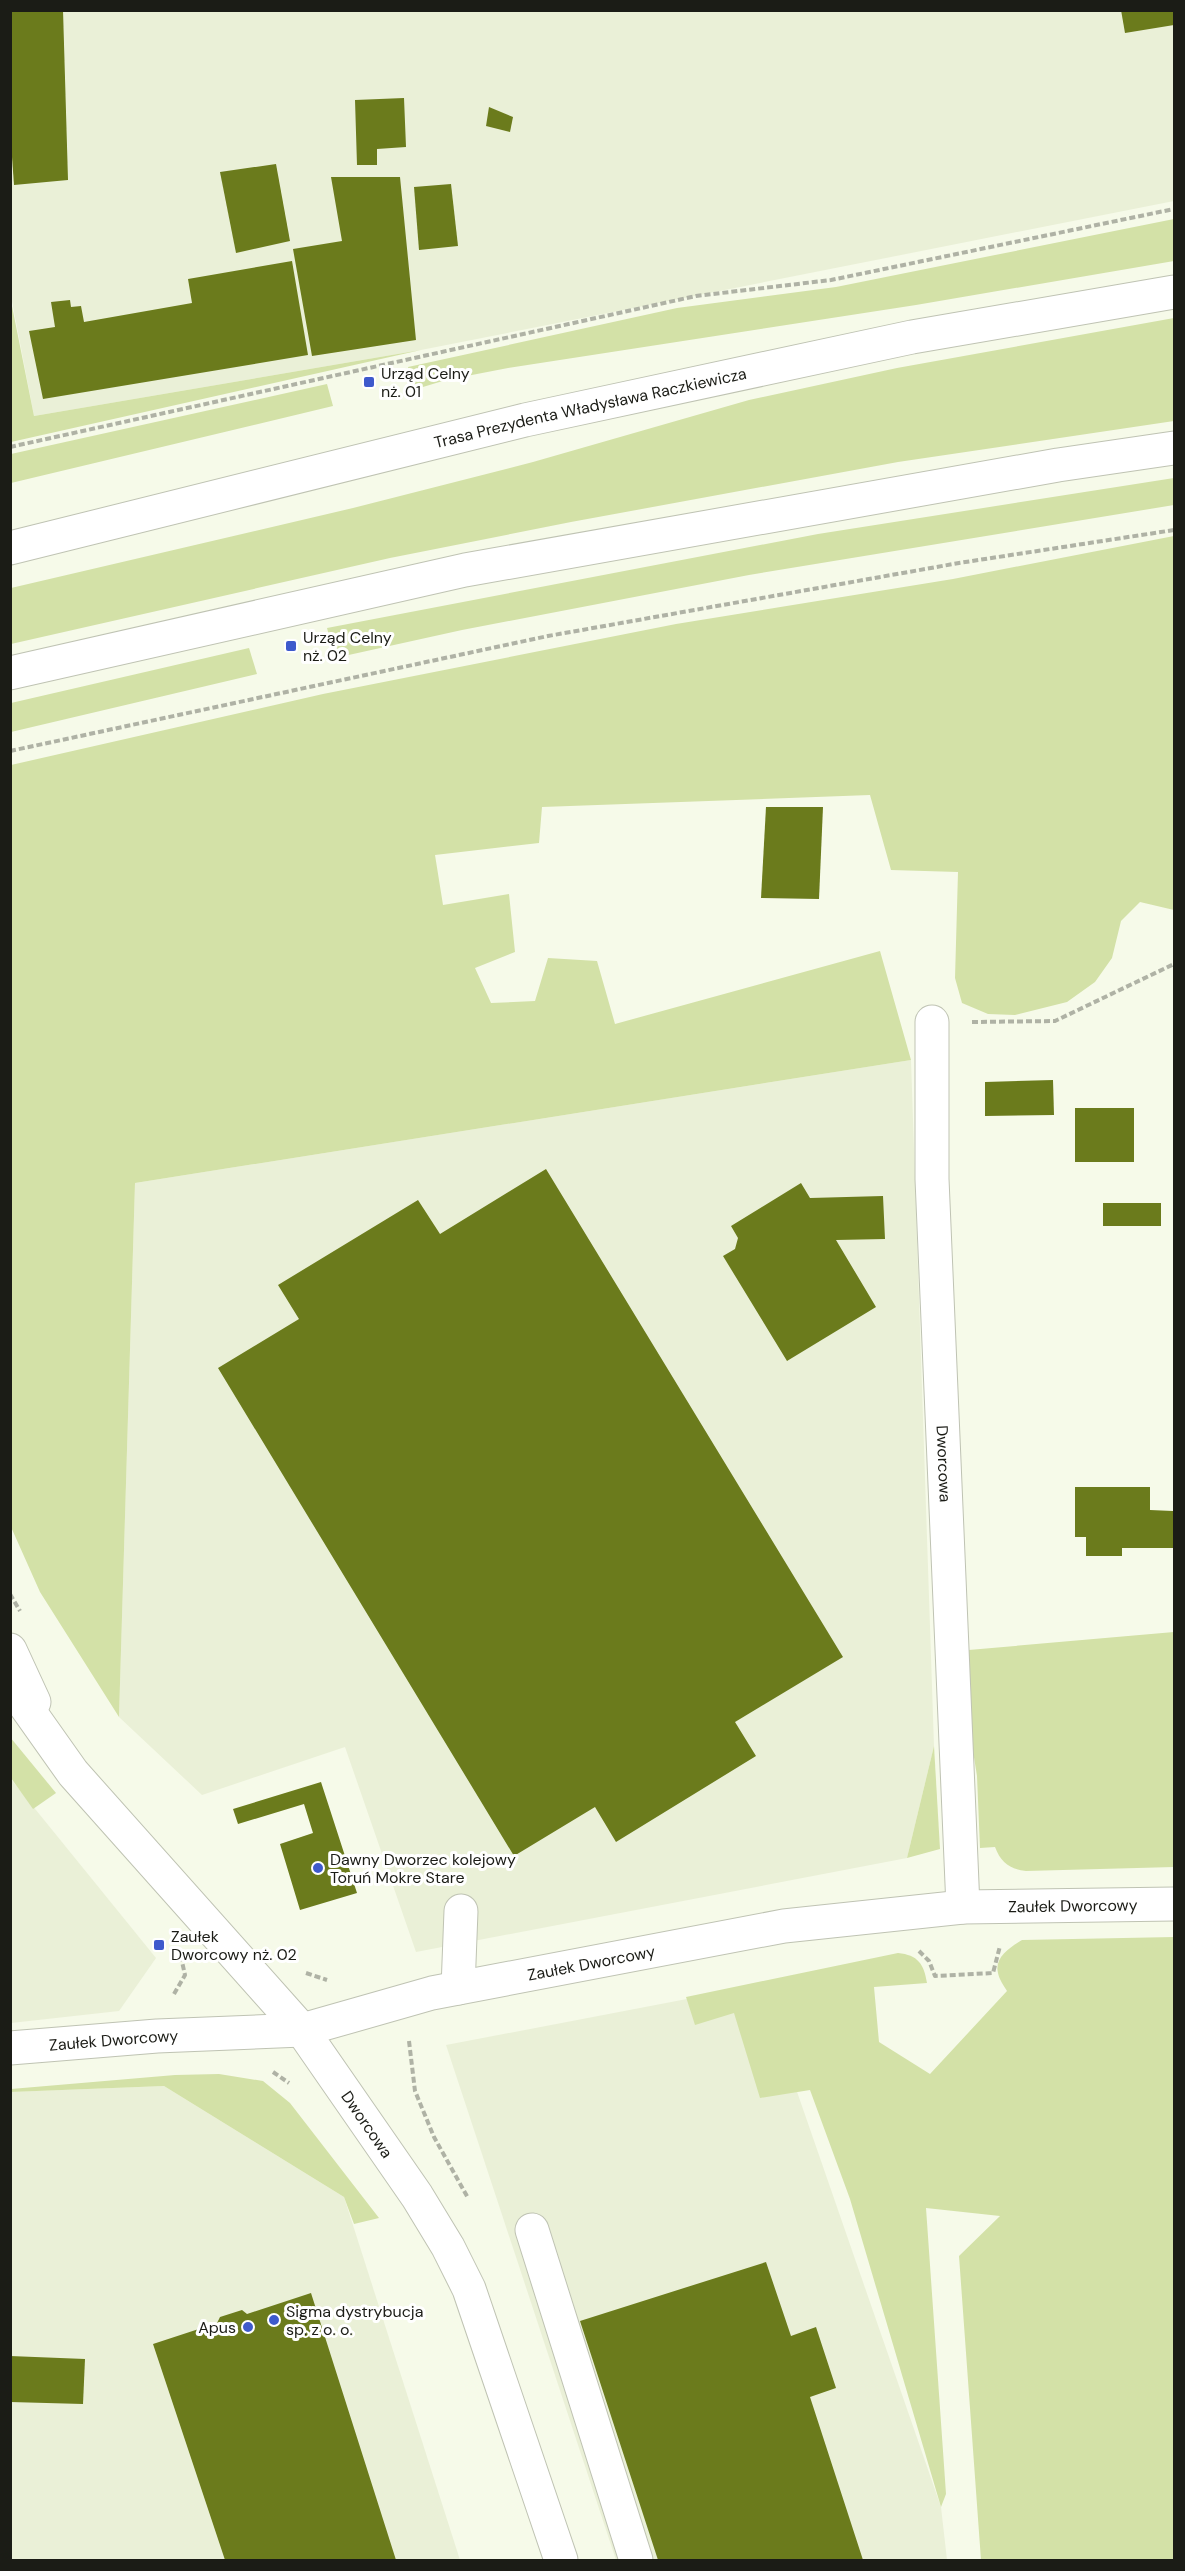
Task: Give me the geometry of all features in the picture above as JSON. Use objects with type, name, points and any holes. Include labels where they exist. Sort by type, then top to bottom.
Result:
[{"type":"street","name":"Trasa Prezydenta Władysława Raczkiewicza","points":[[10,548],[525,420],[912,337],[1174,292]]},
{"type":"street","points":[[10,673],[465,570],[1058,465],[1174,448]]},
{"type":"street","name":"Dworcowa","points":[[932,1022],[932,1179],[963,1907]]},
{"type":"street","name":"Dworcowa","points":[[10,1650],[60,1758]]},
{"type":"street","name":"Dworcowa","points":[[10,1684],[60,1758],[302,2030],[417,2196],[448,2247],[469,2289],[561,2560]]},
{"type":"street","name":"Zaułek Dworcowy","points":[[10,2048],[157,2036],[302,2030],[432,1993],[784,1926],[963,1907],[1174,1904]]},
{"type":"street","points":[[458,1988],[461,1911]]},
{"type":"street","points":[[532,2230],[636,2560]]},
{"type":"path","points":[[10,447],[696,296],[831,280],[1174,209]]},
{"type":"path","points":[[10,751],[548,636],[959,563],[1174,530]]},
{"type":"path","points":[[932,1022],[1055,1021],[1174,964]]},
{"type":"path","points":[[912,1948],[929,1961],[935,1976],[993,1973],[999,1948],[1005,1942]]},
{"type":"path","points":[[157,2036],[158,2009],[171,2001],[185,1974],[181,1954]]},
{"type":"path","points":[[410,2045],[418,2037]]},
{"type":"path","points":[[267,2069],[291,2085]]},
{"type":"shaded area","points":[[10,11],[1174,11],[1174,201],[421,350],[34,416],[11,296]]},
{"type":"shaded area","points":[[911,1060],[934,1746],[907,1858],[416,1952],[345,1747],[202,1795],[119,1717],[135,1183]]},
{"type":"shaded area","points":[[10,1778],[156,1958],[119,2011],[11,2023]]},
{"type":"shaded area","points":[[760,1985],[941,2507],[947,2560],[616,2560],[446,2045]]},
{"type":"shaded area","points":[[164,2086],[344,2197],[460,2560],[11,2560],[10,2092]]},
{"type":"green space","points":[[1174,219],[1174,261],[916,305],[508,368],[446,380],[413,390],[408,367],[677,308],[836,287]]},
{"type":"green space","points":[[10,296],[34,416],[421,350],[11,442]]},
{"type":"green space","points":[[1174,318],[1174,421],[898,462],[571,522],[390,558],[11,644],[11,588],[353,508],[533,462],[749,400],[897,368]]},
{"type":"green space","points":[[327,384],[333,406],[11,483],[11,454]]},
{"type":"green space","points":[[1174,478],[1174,505],[749,575],[462,630],[335,658],[327,628],[818,534]]},
{"type":"green space","points":[[1174,536],[1174,910],[1140,902],[1121,921],[1112,958],[1095,982],[1067,1002],[1015,1015],[988,1014],[962,1003],[955,978],[958,872],[891,870],[870,795],[542,807],[539,843],[435,855],[443,905],[509,894],[515,952],[475,968],[491,1003],[535,1001],[548,958],[597,961],[615,1024],[880,951],[911,1060],[135,1183],[119,1717],[40,1592],[11,1527],[11,765],[323,694],[676,624],[953,579]]},
{"type":"green space","points":[[249,648],[257,674],[11,732],[11,703]]},
{"type":"green space","points":[[1174,1632],[1174,1867],[1026,1871],[1015,1869],[1007,1864],[995,1847],[980,1848],[977,1776],[957,1651]]},
{"type":"green space","points":[[10,1737],[56,1793],[33,1809],[11,1778]]},
{"type":"green space","points":[[934,1746],[940,1849],[907,1858]]},
{"type":"green space","points":[[1174,1937],[1174,2560],[981,2560],[959,2256],[1000,2216],[926,2208],[946,2494],[941,2507],[850,2199],[810,2090],[760,2098],[734,2013],[695,2025],[686,1997],[898,1953],[905,1954],[919,1962],[927,1983],[874,1987],[879,2042],[930,2074],[1007,1991],[997,1967],[1004,1953],[1022,1940]]},
{"type":"green space","points":[[219,2074],[263,2081],[290,2103],[379,2218],[354,2224],[344,2197],[164,2086],[11,2092],[11,2089],[175,2075]]},
{"type":"building","points":[[10,10],[63,10],[68,180],[14,185],[10,129]]},
{"type":"building","points":[[1121,10],[1174,10],[1174,25],[1125,33]]},
{"type":"building","points":[[404,98],[406,147],[377,149],[377,165],[357,165],[355,100]]},
{"type":"building","points":[[489,107],[513,117],[510,132],[486,126]]},
{"type":"building","points":[[276,164],[290,241],[236,253],[220,172]]},
{"type":"building","points":[[331,177],[400,177],[416,340],[312,356],[293,249],[342,241]]},
{"type":"building","points":[[451,184],[458,246],[419,250],[414,187]]},
{"type":"building","points":[[292,261],[308,355],[43,399],[29,331],[55,327],[51,302],[70,300],[71,307],[81,306],[84,322],[192,303],[188,279]]},
{"type":"building","points":[[766,807],[823,807],[819,899],[761,898]]},
{"type":"building","points":[[1053,1080],[1054,1115],[985,1116],[985,1082]]},
{"type":"building","points":[[1075,1108],[1134,1108],[1134,1162],[1075,1162]]},
{"type":"building","points":[[546,1169],[843,1657],[735,1722],[756,1756],[616,1842],[595,1807],[514,1856],[218,1368],[299,1319],[278,1285],[418,1200],[440,1234]]},
{"type":"building","points":[[801,1183],[810,1198],[883,1196],[885,1239],[836,1240],[876,1307],[787,1361],[723,1256],[735,1249],[738,1238],[731,1226]]},
{"type":"building","points":[[1103,1203],[1161,1203],[1161,1226],[1103,1226]]},
{"type":"building","points":[[1075,1487],[1150,1487],[1150,1510],[1173,1511],[1174,1548],[1122,1548],[1122,1556],[1086,1556],[1086,1537],[1075,1537]]},
{"type":"building","name":"Dawny Dworzec kolejowy Toruń Mokre Stare","points":[[321,1782],[357,1893],[300,1910],[280,1844],[313,1833],[304,1804],[238,1824],[233,1809]]},
{"type":"building","points":[[766,2262],[791,2336],[816,2327],[836,2388],[810,2397],[863,2560],[658,2560],[580,2321]]},
{"type":"building","points":[[311,2293],[396,2560],[225,2560],[153,2344],[217,2323],[220,2317],[242,2310],[247,2314]]},
{"type":"building","points":[[10,2356],[85,2359],[83,2404],[10,2402]]},
{"type":"place","name":"Urząd Celny nż. 01","points":[[369,382]]},
{"type":"place","name":"Urząd Celny nż. 02","points":[[291,646]]},
{"type":"place","name":"Dawny Dworzec kolejowy Toruń Mokre Stare","points":[[318,1868]]},
{"type":"place","name":"Zaułek Dworcowy nż. 02","points":[[159,1945]]},
{"type":"place","name":"Sigma dystrybucja sp. z o. o.","points":[[274,2320]]},
{"type":"place","name":"Apus","points":[[248,2327]]}]
